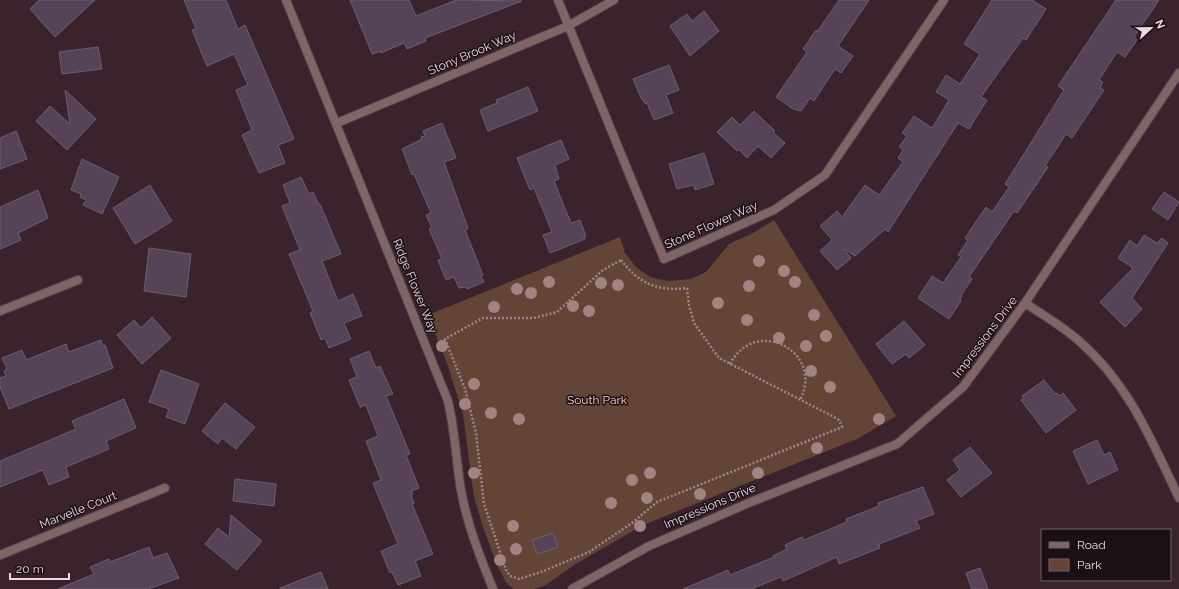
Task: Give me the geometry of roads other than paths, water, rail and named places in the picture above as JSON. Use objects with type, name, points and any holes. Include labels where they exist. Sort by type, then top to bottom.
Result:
[{"type":"street","name":"Ridge Flower Way","points":[[286,0],[337,123],[448,401],[454,427],[461,488],[466,514],[478,552],[493,589]]},
{"type":"street","name":"Stone Flower Way","points":[[558,0],[664,259],[774,210],[825,175],[944,0]]},
{"type":"street","name":"Stony Brook Way","points":[[337,123],[568,26],[614,0]]},
{"type":"street","name":"Impressions Drive","points":[[572,589],[648,546],[751,502],[897,444],[963,387],[1025,303],[1179,73]]},
{"type":"street","points":[[0,311],[78,280]]},
{"type":"street","points":[[1025,303],[1078,340],[1113,375],[1135,407],[1179,498]]},
{"type":"street","name":"Marvelle Court","points":[[0,555],[165,488]]},
{"type":"park label","name":"South Park","points":[[597,400]]}]
